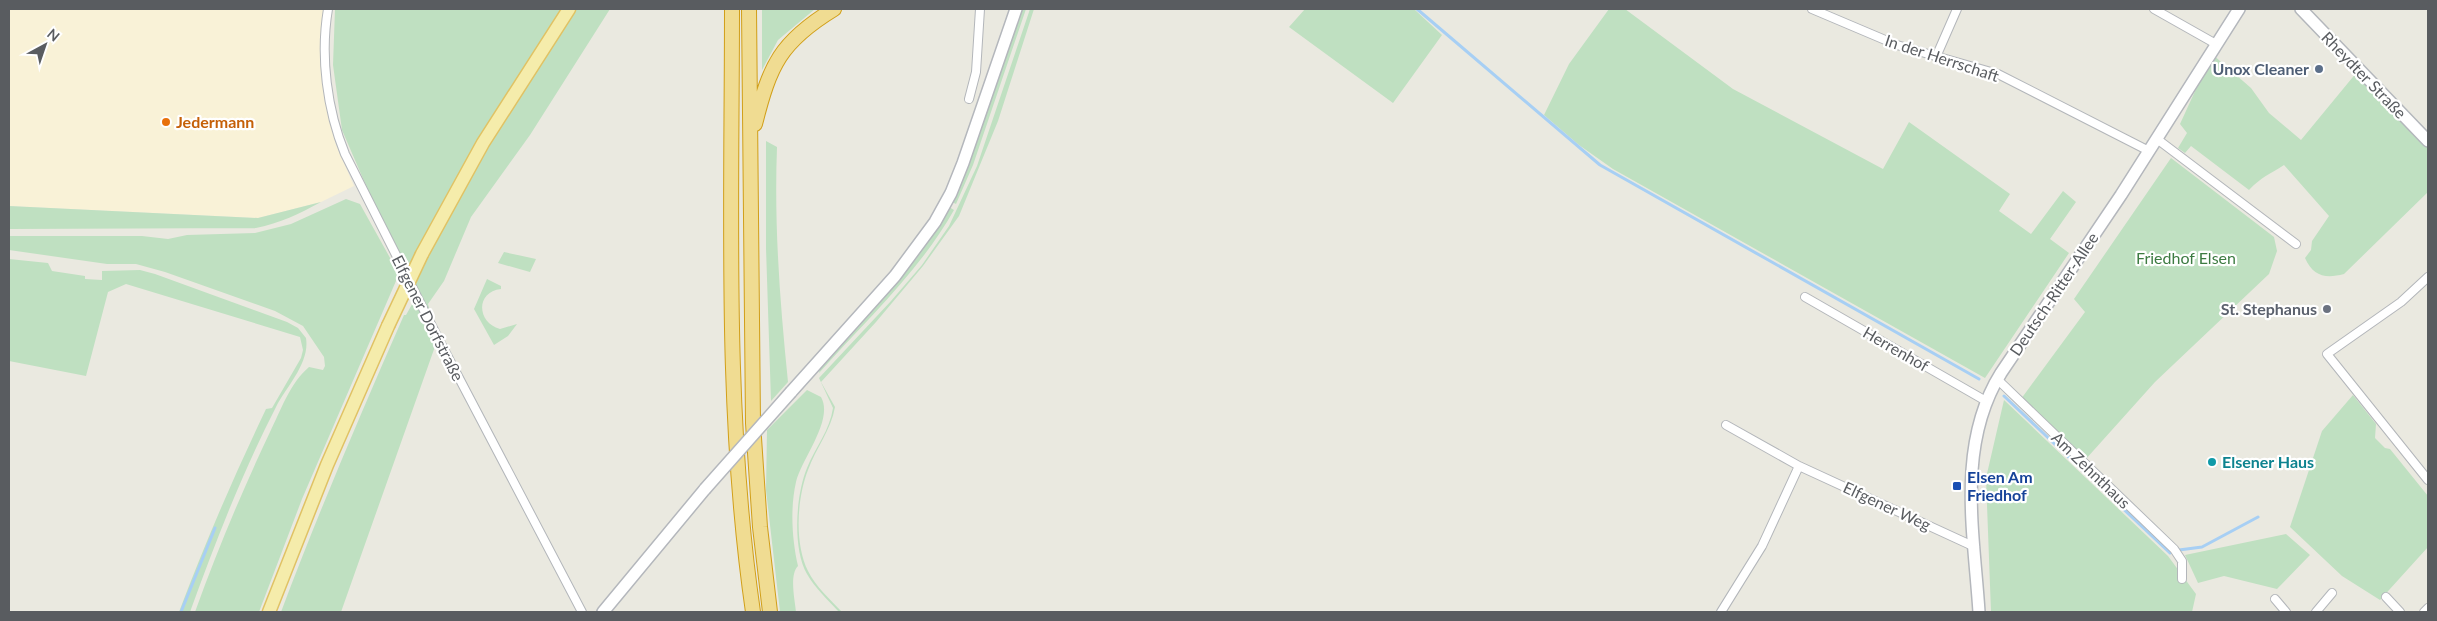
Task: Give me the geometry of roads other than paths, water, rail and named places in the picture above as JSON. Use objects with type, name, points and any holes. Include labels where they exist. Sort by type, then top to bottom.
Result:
[{"type":"highway","points":[[732,9],[730,231],[734,406],[743,528],[753,612]]},
{"type":"highway","points":[[749,9],[753,423],[760,528],[770,612]]},
{"type":"highway","points":[[751,140],[769,75],[781,54],[810,24],[834,9]]},
{"type":"main road","points":[[269,612],[327,465],[422,254],[483,143],[569,9]]},
{"type":"street","name":"Elfgener Dorfstraße","points":[[328,9],[325,52],[327,82],[335,123],[345,154],[438,338],[582,612]]},
{"type":"street","points":[[969,99],[976,72],[980,9]]},
{"type":"street","points":[[603,612],[704,489],[895,276],[935,222],[951,193],[963,162],[1016,9]]},
{"type":"street","name":"In der Herrschaft","points":[[1812,9],[1897,45],[1998,74],[2149,152]]},
{"type":"street","points":[[1936,57],[1956,9]]},
{"type":"street","points":[[2154,9],[2216,44]]},
{"type":"street","name":"Deutsch-Ritter-Allee","points":[[1979,612],[1972,472],[1976,434],[1986,402],[1997,379],[2149,152],[2239,9]]},
{"type":"street","name":"Rheydter Straße","points":[[2301,9],[2428,140]]},
{"type":"street","points":[[2157,139],[2296,244]]},
{"type":"street","points":[[2428,277],[2401,302],[2327,354],[2428,480]]},
{"type":"street","name":"Herrenhof","points":[[1805,298],[1986,402]]},
{"type":"street","name":"Am Zehnthaus","points":[[1997,379],[2170,545],[2183,563],[2182,579]]},
{"type":"street","name":"Elfgener Weg","points":[[1726,425],[1799,466],[1975,547]]},
{"type":"street","points":[[1721,612],[1762,546],[1799,466]]},
{"type":"street","points":[[2316,612],[2332,593]]},
{"type":"street","points":[[2386,597],[2400,612]]},
{"type":"street","points":[[2275,599],[2282,611]]},
{"type":"street","points":[[2424,612],[2428,608]]},
{"type":"waterway","points":[[1417,9],[1600,165],[1979,379]]},
{"type":"waterway","points":[[2004,396],[2170,553]]},
{"type":"waterway","points":[[2179,550],[2202,547],[2258,517]]},
{"type":"waterway","points":[[181,612],[215,528]]},
{"type":"place","name":"Unox Cleaner","points":[[2319,69]]},
{"type":"place","name":"Jedermann","points":[[166,122]]},
{"type":"place","name":"St. Stephanus","points":[[2327,309]]},
{"type":"place","name":"Elsener Haus","points":[[2212,462]]},
{"type":"place","name":"Elsen Am Friedhof","points":[[1957,486]]},
{"type":"park label","name":"Friedhof Elsen","points":[[2186,258]]}]
